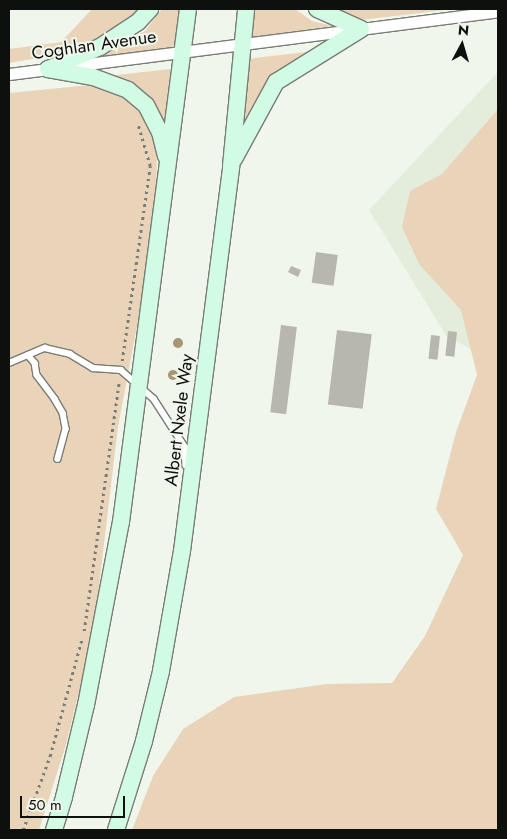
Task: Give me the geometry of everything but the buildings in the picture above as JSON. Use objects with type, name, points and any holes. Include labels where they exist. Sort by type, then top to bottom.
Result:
[{"type":"main road","points":[[48,69],[100,47],[138,22],[150,9]]},
{"type":"main road","points":[[54,830],[86,706],[121,522],[188,9]]},
{"type":"main road","name":"Albert Nxele Way","points":[[116,830],[144,741],[161,671],[187,512],[231,166],[246,9]]},
{"type":"main road","points":[[317,9],[361,29]]},
{"type":"main road","points":[[231,166],[276,82],[361,29]]},
{"type":"main road","points":[[48,69],[93,77],[128,90],[146,105],[160,132],[168,168]]},
{"type":"street","name":"Coghlan Avenue","points":[[9,74],[498,11]]},
{"type":"lane","points":[[9,363],[45,348],[70,354],[93,368],[121,370],[154,399],[185,447],[187,512]]},
{"type":"lane","points":[[28,355],[35,363],[37,375],[63,413],[66,428],[58,459]]},
{"type":"path","points":[[23,830],[50,756],[83,636],[150,166],[137,120]]},
{"type":"shaded area","points":[[92,9],[141,9],[136,16],[106,35],[73,52],[9,63],[9,49],[61,42]]},
{"type":"shaded area","points":[[162,9],[180,9],[176,44],[170,48],[94,58],[91,55],[113,49],[145,31]]},
{"type":"shaded area","points":[[255,9],[295,9],[312,21],[333,26],[252,37]]},
{"type":"shaded area","points":[[336,9],[454,9],[361,20]]},
{"type":"shaded area","points":[[307,52],[312,54],[265,86],[251,108],[243,130],[250,60]]},
{"type":"shaded area","points":[[171,69],[167,128],[112,77],[116,75]]},
{"type":"shaded area","points":[[498,72],[498,362],[447,337],[369,210]]},
{"type":"shaded area","points":[[90,85],[113,90],[126,96],[140,108],[151,128],[157,145],[156,198],[137,326],[118,427],[93,636],[65,748],[39,830],[9,830],[9,93]]},
{"type":"shaded area","points":[[498,109],[498,830],[132,830],[153,776],[183,729],[234,697],[327,684],[392,683],[425,636],[463,555],[436,509],[456,432],[477,375],[461,310],[419,264],[402,227],[410,191],[442,174]]}]
